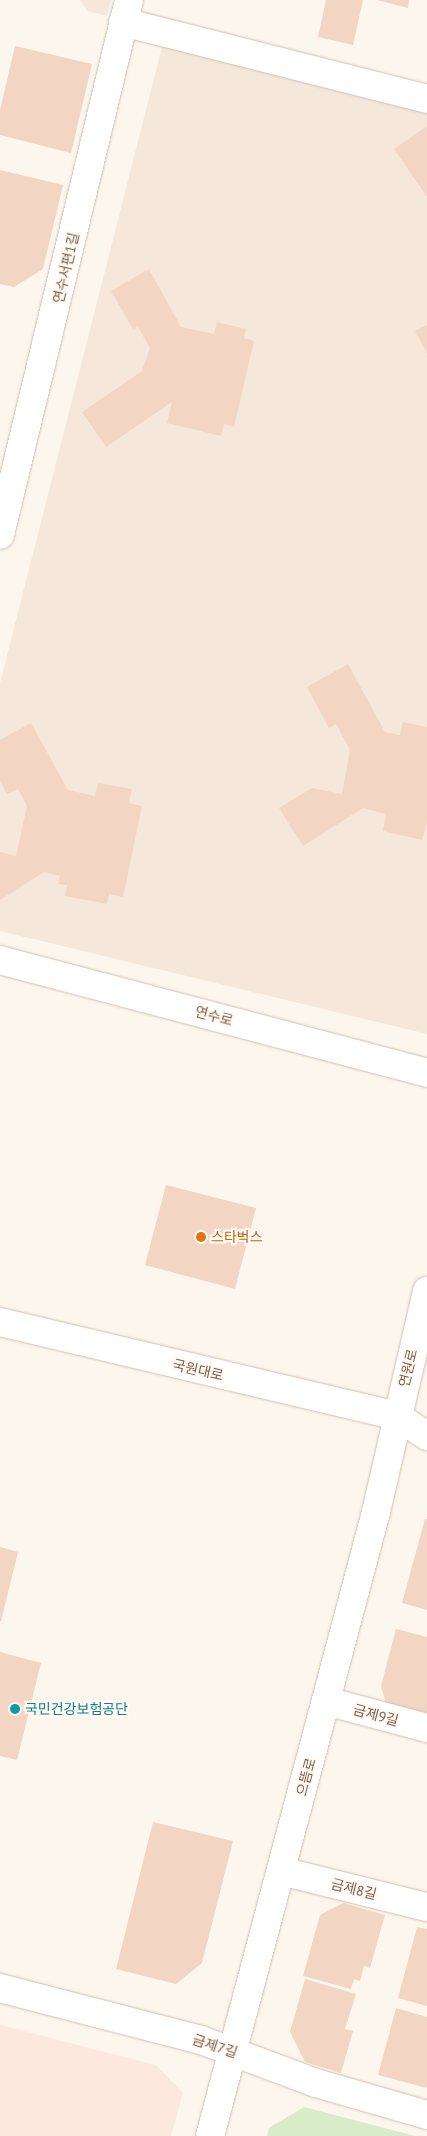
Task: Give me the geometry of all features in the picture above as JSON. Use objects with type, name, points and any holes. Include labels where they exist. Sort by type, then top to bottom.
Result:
[{"type":"street","points":[[126,11],[427,99]]},
{"type":"street","name":"연수서편1길","points":[[0,535],[126,11]]},
{"type":"street","name":"연수로","points":[[0,960],[427,1073]]},
{"type":"street","name":"연원로","points":[[397,1416],[427,1291]]},
{"type":"street","name":"국원대로","points":[[0,1322],[397,1416],[427,1436]]},
{"type":"street","name":"국원대로","points":[[397,1416],[427,1411]]},
{"type":"street","name":"으뜸로","points":[[210,2136],[235,2051],[376,1512],[397,1416]]},
{"type":"street","name":"금제9길","points":[[326,1701],[427,1728]]},
{"type":"street","name":"금제8길","points":[[281,1871],[427,1907]]},
{"type":"street","name":"금제7길","points":[[0,1988],[235,2051],[316,2083],[427,2115]]},
{"type":"shaded area","points":[[80,0],[111,0],[107,16],[87,11]]},
{"type":"shaded area","points":[[163,43],[427,108],[427,1034],[0,931],[0,683]]},
{"type":"shaded area","points":[[0,2025],[156,2065],[183,2093],[171,2136],[0,2136]]},
{"type":"green space","points":[[304,2107],[415,2136],[267,2136],[269,2128]]},
{"type":"building","points":[[326,0],[363,0],[353,45],[318,37]]},
{"type":"building","points":[[377,0],[409,0],[408,8]]},
{"type":"building","points":[[15,46],[92,64],[71,153],[0,135],[0,110]]},
{"type":"building","points":[[427,126],[427,197],[394,149]]},
{"type":"building","points":[[0,170],[63,185],[43,269],[14,287],[0,284]]},
{"type":"building","points":[[149,269],[181,327],[214,334],[217,322],[246,329],[244,338],[254,341],[234,427],[224,424],[221,436],[167,423],[172,402],[106,447],[82,412],[142,371],[150,348],[138,327],[133,329],[111,291]]},
{"type":"building","points":[[427,325],[427,353],[415,331]]},
{"type":"building","points":[[348,664],[385,732],[400,735],[403,722],[427,727],[427,822],[422,840],[383,831],[386,814],[363,808],[303,846],[279,808],[312,788],[342,794],[350,750],[336,724],[329,728],[307,687]]},
{"type":"building","points":[[31,723],[68,790],[95,796],[98,783],[132,789],[129,803],[142,806],[123,897],[109,894],[107,904],[65,896],[67,885],[58,884],[60,876],[44,872],[0,900],[0,852],[16,856],[27,806],[18,789],[7,794],[0,781],[0,740]]},
{"type":"building","name":"스타벅스","points":[[166,1185],[256,1208],[235,1289],[145,1265]]},
{"type":"building","points":[[425,1519],[427,1519],[427,1610],[402,1603]]},
{"type":"building","points":[[0,1547],[18,1552],[1,1621],[0,1621]]},
{"type":"building","points":[[396,1629],[427,1637],[427,1717],[387,1707],[381,1686]]},
{"type":"building","name":"국민건강보험공단","points":[[0,1652],[41,1663],[17,1760],[0,1756]]},
{"type":"building","points":[[153,1822],[233,1841],[202,1963],[176,1984],[116,1969]]},
{"type":"building","points":[[343,1903],[385,1915],[370,1968],[364,1966],[360,1981],[354,1979],[351,1989],[303,1976],[320,1915]]},
{"type":"building","points":[[417,1927],[427,1929],[427,2006],[398,1998]]},
{"type":"building","points":[[305,1979],[356,1994],[345,2029],[353,2031],[341,2073],[305,2062],[290,2032]]},
{"type":"building","points":[[396,2008],[427,2017],[427,2088],[378,2075]]},
{"type":"place","name":"스타벅스","points":[[201,1237]]},
{"type":"place","name":"국민건강보험공단","points":[[15,1709]]}]
